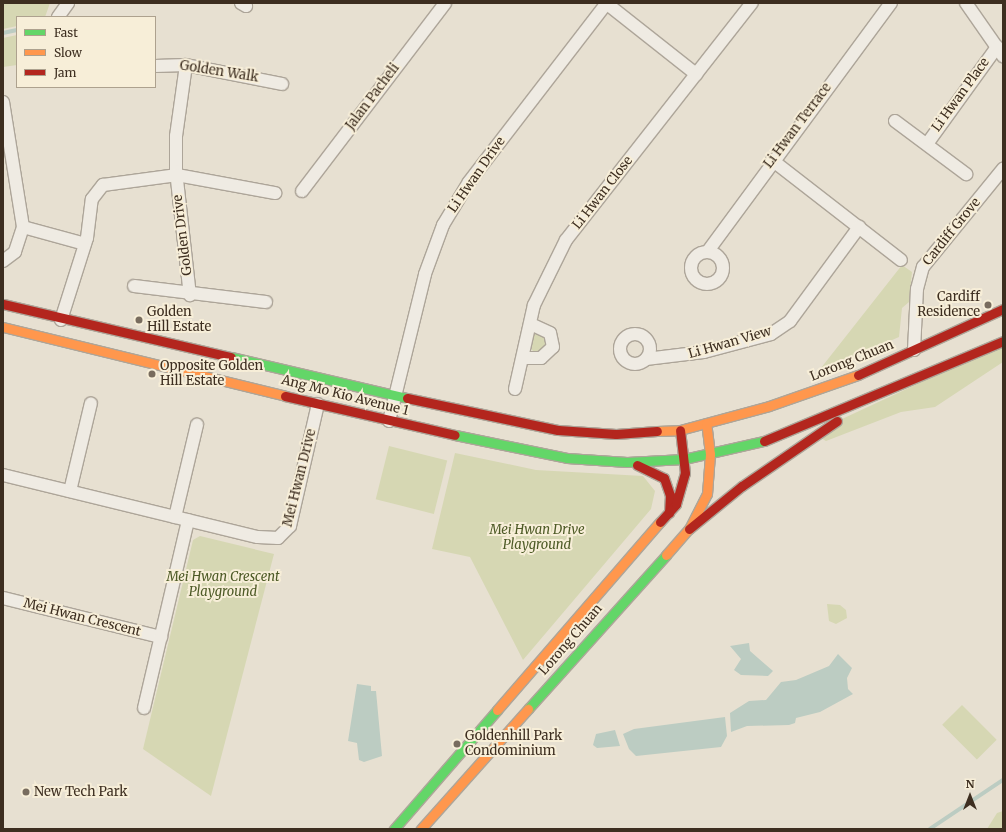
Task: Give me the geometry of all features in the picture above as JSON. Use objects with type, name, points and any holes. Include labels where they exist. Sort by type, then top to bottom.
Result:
[{"type":"main road","name":"Ang Mo Kio Avenue 1","points":[[3,304],[61,320],[305,377],[396,394],[565,431],[616,434],[680,430]]},
{"type":"main road","name":"Lorong Chuan","points":[[394,829],[547,650],[597,599],[669,513],[682,492],[684,459],[680,430],[858,375],[1003,309]]},
{"type":"main road","name":"Ang Mo Kio Avenue 1","points":[[3,327],[389,421],[560,457],[627,462],[684,459]]},
{"type":"main road","points":[[684,459],[710,454],[789,433],[1003,341]]},
{"type":"main road","points":[[690,529],[742,486],[864,402]]},
{"type":"main road","name":"Lorong Chuan","points":[[421,829],[568,663],[690,529],[707,494],[710,454],[706,423]]},
{"type":"main road","points":[[627,462],[648,468],[664,478],[670,495],[669,513]]},
{"type":"main road","points":[[547,650],[563,653],[568,663]]},
{"type":"main road","points":[[452,760],[459,771],[469,774]]},
{"type":"street","points":[[59,16],[68,3]]},
{"type":"street","name":"Jalan Pacheli","points":[[302,191],[445,3]]},
{"type":"street","points":[[607,3],[696,74]]},
{"type":"street","name":"Li Hwan Drive","points":[[389,421],[425,274],[443,225],[473,178],[607,3]]},
{"type":"street","name":"Li Hwan Close","points":[[515,389],[543,283],[566,240],[752,3]]},
{"type":"street","name":"Li Hwan Terrace","points":[[708,251],[772,160],[892,3]]},
{"type":"street","points":[[966,3],[1000,52]]},
{"type":"street","name":"Li Hwan Place","points":[[927,144],[1000,52]]},
{"type":"street","name":"Golden Walk","points":[[156,66],[186,65],[282,84]]},
{"type":"street","name":"Golden Drive","points":[[186,65],[176,136],[176,175],[190,295]]},
{"type":"street","points":[[3,102],[6,146],[23,227],[15,252],[3,261]]},
{"type":"street","name":"Li Hwan Place","points":[[895,121],[966,174]]},
{"type":"street","points":[[772,160],[901,260]]},
{"type":"street","name":"Cardiff Grove","points":[[914,350],[917,289],[923,267],[1003,169]]},
{"type":"street","name":"Golden Drive","points":[[61,320],[85,244],[92,199],[99,188],[114,182],[176,175],[275,193]]},
{"type":"street","points":[[23,227],[85,244]]},
{"type":"street","name":"Li Hwan View","points":[[646,359],[704,352],[771,334],[790,321],[859,227]]},
{"type":"street","points":[[134,286],[190,295],[266,302]]},
{"type":"street","points":[[524,358],[541,358],[553,347],[550,333],[531,324]]},
{"type":"street","points":[[70,490],[91,403]]},
{"type":"street","name":"Mei Hwan Drive","points":[[3,475],[264,538],[285,535],[318,404]]},
{"type":"street","points":[[175,517],[196,425]]},
{"type":"street","points":[[144,708],[188,520]]},
{"type":"street","name":"Mei Hwan Crescent","points":[[3,598],[161,637]]},
{"type":"green space","points":[[3,3],[50,3],[45,16],[16,16],[16,26],[3,29]]},
{"type":"green space","points":[[16,35],[16,65],[3,67],[3,38]]},
{"type":"green space","points":[[902,265],[912,272],[909,302],[902,308],[899,337],[817,373]]},
{"type":"green space","points":[[539,333],[546,336],[549,343],[546,350],[539,353],[532,350],[529,343],[532,336]]},
{"type":"green space","points":[[1003,344],[1003,362],[935,407],[901,412],[826,441],[812,433]]},
{"type":"green space","points":[[389,446],[447,461],[434,514],[376,499]]},
{"type":"green space","name":"Mei Hwan Drive Playground","points":[[455,453],[536,470],[643,476],[655,491],[651,509],[523,660],[470,557],[432,549]]},
{"type":"green space","name":"Mei Hwan Crescent Playground","points":[[200,536],[274,554],[211,796],[143,749],[193,540]]},
{"type":"green space","points":[[827,604],[840,605],[846,610],[847,618],[836,624],[829,621]]},
{"type":"green space","points":[[962,705],[997,740],[977,759],[942,725]]},
{"type":"green space","points":[[1003,811],[1003,829],[987,829],[997,813]]},
{"type":"shaded area","points":[[749,643],[750,651],[773,671],[768,676],[741,675],[734,670],[741,659],[730,646]]},
{"type":"shaded area","points":[[838,654],[852,668],[847,678],[848,689],[853,694],[820,712],[796,718],[795,723],[789,725],[747,726],[731,732],[730,713],[749,701],[766,700],[781,682],[796,680],[829,666]]},
{"type":"shaded area","points":[[357,684],[371,686],[371,691],[376,691],[382,756],[364,762],[359,760],[357,743],[348,741]]},
{"type":"shaded area","points":[[725,717],[727,736],[721,747],[636,756],[629,749],[623,734],[634,729]]},
{"type":"shaded area","points":[[615,730],[620,746],[597,748],[593,745],[596,734]]},
{"type":"waterway","points":[[3,33],[16,30]]},
{"type":"waterway","points":[[930,829],[1003,780]]},
{"type":"traffic: fast","points":[[231,357],[407,398]]},
{"type":"traffic: fast","points":[[455,435],[567,458],[627,462],[684,459],[764,441]]},
{"type":"traffic: fast","points":[[528,709],[666,555]]},
{"type":"traffic: fast","points":[[394,829],[497,710]]},
{"type":"traffic: slow","points":[[3,327],[285,396]]},
{"type":"traffic: slow","points":[[657,431],[680,430],[769,406],[858,375]]},
{"type":"traffic: slow","points":[[666,555],[689,529],[707,494],[710,454],[706,423]]},
{"type":"traffic: slow","points":[[497,710],[660,522]]},
{"type":"traffic: slow","points":[[421,829],[528,709]]},
{"type":"traffic: jam","points":[[3,304],[231,357]]},
{"type":"traffic: jam","points":[[858,375],[1003,309]]},
{"type":"traffic: jam","points":[[764,441],[1003,341]]},
{"type":"traffic: jam","points":[[285,396],[455,435]]},
{"type":"traffic: jam","points":[[407,398],[558,430],[616,434],[657,431]]},
{"type":"traffic: jam","points":[[689,529],[742,486],[837,421]]},
{"type":"traffic: jam","points":[[660,522],[676,504],[685,473],[680,430]]},
{"type":"traffic: jam","points":[[637,465],[664,478],[670,495],[669,513]]},
{"type":"place","name":"Cardiff Residence","points":[[988,305]]},
{"type":"place","name":"Golden Hill Estate","points":[[139,320]]},
{"type":"place","name":"Opposite Golden Hill Estate","points":[[152,374]]},
{"type":"place","name":"Goldenhill Park Condominium","points":[[457,744]]},
{"type":"place","name":"New Tech Park","points":[[26,792]]}]
